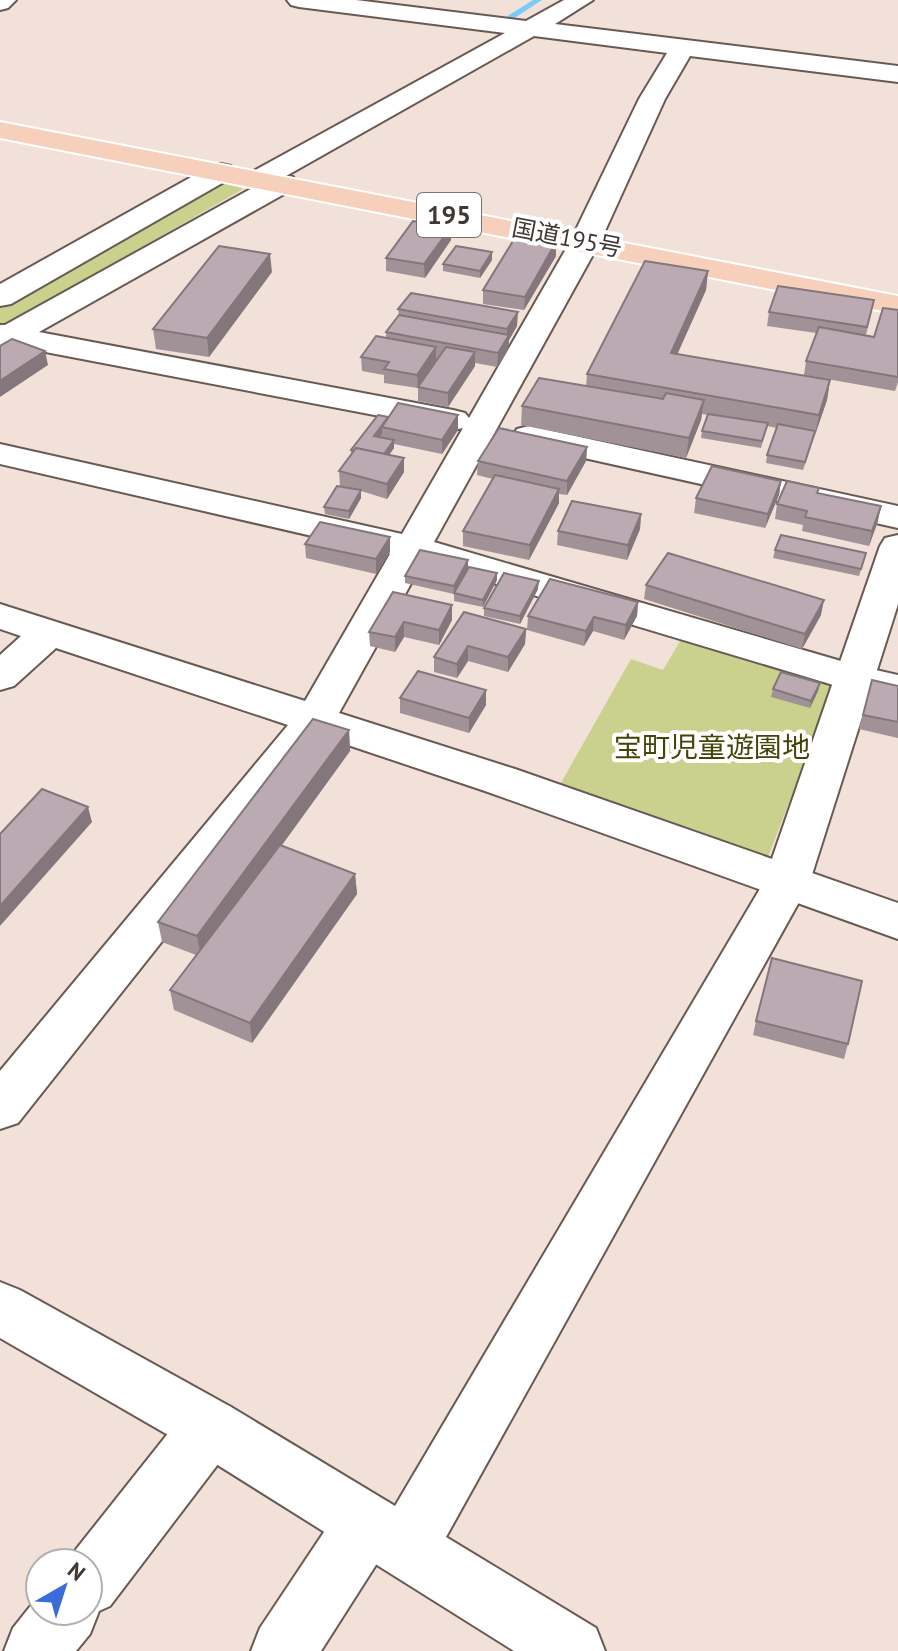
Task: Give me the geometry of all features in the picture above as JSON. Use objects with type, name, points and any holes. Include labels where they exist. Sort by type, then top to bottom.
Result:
[{"type":"highway","name":"国道195号","points":[[0,130],[898,305]]},
{"type":"street","points":[[299,0],[898,74]]},
{"type":"street","points":[[3,337],[581,0]]},
{"type":"street","points":[[0,1108],[314,721],[415,548],[585,242],[652,99],[683,47]]},
{"type":"street","points":[[0,297],[221,172]]},
{"type":"street","points":[[3,337],[483,426],[898,517]]},
{"type":"street","points":[[0,454],[415,548],[854,678],[898,688]]},
{"type":"street","points":[[283,1651],[386,1536],[786,884],[898,546]]},
{"type":"street","points":[[0,616],[500,780],[786,884],[898,921]]},
{"type":"street","points":[[0,677],[50,632]]},
{"type":"street","points":[[0,1308],[210,1427],[573,1651]]},
{"type":"street","points":[[104,1563],[210,1427]]},
{"type":"street","points":[[36,1651],[55,1627]]},
{"type":"green space","points":[[224,181],[243,189],[0,329],[0,308]]},
{"type":"green space","name":"宝町児童遊園地","points":[[682,638],[835,684],[766,862],[557,790],[631,659],[663,670]]},
{"type":"building","points":[[413,221],[451,227],[424,264],[386,258]]},
{"type":"building","points":[[516,236],[556,242],[525,297],[483,290]]},
{"type":"building","points":[[219,246],[270,254],[207,338],[153,329]]},
{"type":"building","points":[[456,246],[492,252],[480,271],[443,264]]},
{"type":"building","points":[[645,261],[708,271],[671,353],[830,380],[819,415],[587,374]]},
{"type":"building","points":[[778,286],[874,300],[867,327],[769,312]]},
{"type":"building","points":[[411,293],[518,312],[507,329],[398,309]]},
{"type":"building","points":[[883,308],[898,310],[898,377],[806,361],[819,327],[874,337]]},
{"type":"building","points":[[399,315],[509,335],[498,353],[386,332]]},
{"type":"building","points":[[376,336],[436,347],[417,375],[384,369],[389,362],[361,357]]},
{"type":"building","points":[[12,339],[45,351],[0,381],[0,346]]},
{"type":"building","points":[[446,347],[475,352],[448,393],[418,387]]},
{"type":"building","points":[[539,378],[663,399],[666,393],[704,400],[689,438],[522,406]]},
{"type":"building","points":[[398,403],[458,415],[442,440],[382,427]]},
{"type":"building","points":[[708,414],[768,423],[762,441],[702,431]]},
{"type":"building","points":[[378,415],[388,417],[374,436],[394,440],[384,454],[356,448],[351,450]]},
{"type":"building","points":[[778,424],[815,431],[805,462],[767,455]]},
{"type":"building","points":[[499,428],[587,447],[567,481],[478,461]]},
{"type":"building","points":[[356,448],[404,458],[387,484],[339,471]]},
{"type":"building","points":[[712,466],[781,481],[768,514],[696,498]]},
{"type":"building","points":[[495,475],[559,489],[530,545],[463,531]]},
{"type":"building","points":[[787,481],[819,488],[817,493],[881,506],[872,531],[805,517],[807,511],[777,504]]},
{"type":"building","points":[[337,486],[361,490],[349,511],[324,507]]},
{"type":"building","points":[[572,501],[641,514],[628,545],[558,531]]},
{"type":"building","points":[[320,522],[390,537],[376,559],[305,544]]},
{"type":"building","points":[[781,535],[866,553],[861,569],[775,550]]},
{"type":"building","points":[[420,550],[468,560],[454,586],[405,576]]},
{"type":"building","points":[[668,553],[824,600],[805,634],[646,585]]},
{"type":"building","points":[[469,567],[497,573],[483,600],[454,593]]},
{"type":"building","points":[[504,573],[539,581],[520,616],[484,608]]},
{"type":"building","points":[[550,579],[638,602],[626,625],[594,617],[586,631],[528,616]]},
{"type":"building","points":[[393,592],[452,605],[439,630],[404,622],[395,637],[369,632]]},
{"type":"building","points":[[464,612],[526,629],[508,657],[468,646],[457,664],[434,657]]},
{"type":"building","points":[[418,671],[486,690],[469,718],[400,698]]},
{"type":"building","points":[[781,672],[820,683],[811,701],[773,689]]},
{"type":"building","points":[[872,680],[898,686],[898,722],[863,715]]},
{"type":"building","points":[[313,719],[349,730],[197,936],[158,922]]},
{"type":"building","points":[[42,789],[88,807],[0,906],[0,834]]},
{"type":"building","points":[[280,845],[355,874],[250,1023],[170,990]]},
{"type":"building","points":[[772,958],[862,981],[848,1044],[756,1021]]},
{"type":"waterway","points":[[507,19],[538,0]]}]
